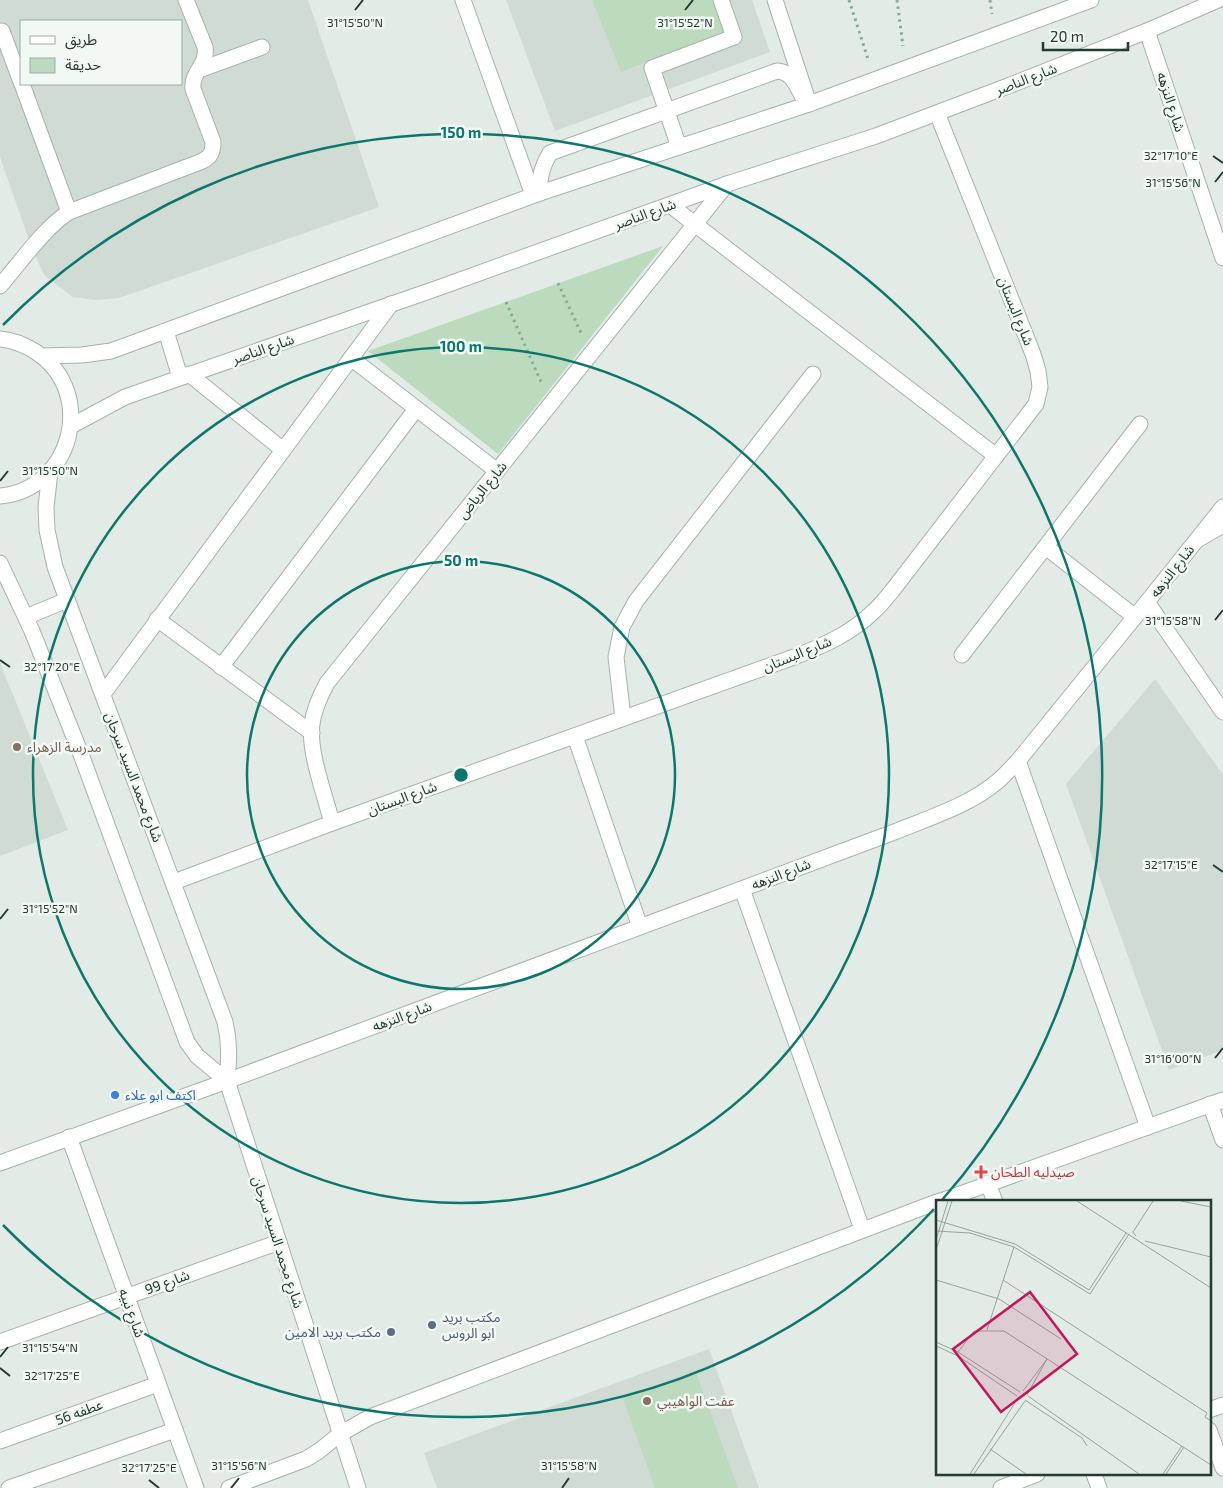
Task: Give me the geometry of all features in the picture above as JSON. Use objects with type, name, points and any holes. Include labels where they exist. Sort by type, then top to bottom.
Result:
[{"type":"street","points":[[0,286],[53,224],[70,212],[206,160],[211,155],[213,142],[193,88],[193,78],[205,59],[205,48],[186,0]]},
{"type":"street","points":[[463,0],[536,194]]},
{"type":"street","points":[[679,147],[652,68],[734,36],[721,0]]},
{"type":"street","points":[[775,0],[809,104]]},
{"type":"street","points":[[42,356],[82,355],[111,351],[536,194],[809,104],[1091,0]]},
{"type":"street","name":"شارع الناصر","points":[[71,426],[125,396],[391,304],[727,184],[876,136],[1148,32],[1218,0]]},
{"type":"street","points":[[2,31],[20,78]]},
{"type":"street","name":"شارع النزهه","points":[[1148,32],[1223,258]]},
{"type":"street","points":[[199,70],[262,47]]},
{"type":"street","points":[[536,194],[543,165],[550,153],[777,71],[782,71],[790,76],[809,104]]},
{"type":"street","points":[[23,85],[70,212]]},
{"type":"street","name":"شارع البستان","points":[[174,882],[332,823],[824,646],[852,629],[874,612],[1036,404],[1040,387],[1033,354],[937,113]]},
{"type":"street","name":"شارع الرياض","points":[[332,823],[312,745],[312,723],[317,702],[327,683],[727,184]]},
{"type":"street","points":[[670,205],[996,456]]},
{"type":"street","points":[[103,694],[391,304]]},
{"type":"street","points":[[166,331],[185,376],[283,450]]},
{"type":"street","points":[[0,496],[23,491],[38,483],[50,472],[60,458],[67,443],[71,426],[71,410],[68,395],[62,380],[53,367],[42,356],[25,346],[2,337]]},
{"type":"street","points":[[351,358],[497,471]]},
{"type":"street","points":[[623,718],[616,657],[622,627],[636,600],[813,374]]},
{"type":"street","points":[[221,667],[416,409]]},
{"type":"street","points":[[962,655],[1140,424]]},
{"type":"street","name":"شارع محمد السيد سرحان","points":[[50,472],[46,507],[46,530],[55,567],[225,1022],[230,1055],[226,1081],[358,1488]]},
{"type":"street","name":"شارع النزهه","points":[[0,1163],[226,1081],[897,831],[980,794],[998,781],[1018,761],[1223,507]]},
{"type":"street","points":[[1195,541],[1223,525]]},
{"type":"street","points":[[1046,547],[1135,617]]},
{"type":"street","points":[[0,564],[26,617],[82,757],[187,1042],[197,1056],[226,1081]]},
{"type":"street","points":[[26,617],[67,600]]},
{"type":"street","points":[[1147,602],[1223,712]]},
{"type":"street","points":[[157,619],[312,733]]},
{"type":"street","points":[[575,736],[640,927]]},
{"type":"street","points":[[1018,761],[1148,1127]]},
{"type":"street","points":[[742,889],[862,1229]]},
{"type":"street","points":[[942,1200],[1216,1102],[1223,1140]]},
{"type":"street","name":"شارع نبيه","points":[[69,1138],[196,1488]]},
{"type":"street","points":[[988,1183],[994,1200]]},
{"type":"street","points":[[229,1488],[306,1459],[319,1452],[340,1434],[370,1417],[936,1202]]},
{"type":"street","name":"شارع 99","points":[[0,1342],[279,1242]]},
{"type":"street","name":"عطفه 56","points":[[0,1441],[158,1384]]},
{"type":"street","points":[[1210,1410],[1223,1405]]},
{"type":"street","points":[[9,1488],[175,1430]]},
{"type":"street","points":[[1210,1433],[1223,1468]]},
{"type":"street","points":[[1001,1488],[1032,1476]]},
{"type":"street","points":[[1095,1476],[1099,1488]]},
{"type":"path","points":[[849,0],[874,80]]},
{"type":"path","points":[[897,0],[906,68]]},
{"type":"path","points":[[558,283],[582,335]]},
{"type":"path","points":[[506,302],[546,394],[554,400]]},
{"type":"shaded area","points":[[0,0],[308,0],[379,207],[119,298],[95,300],[73,297],[45,276],[32,248],[0,157]]},
{"type":"shaded area","points":[[506,0],[752,0],[770,52],[555,131]]},
{"type":"shaded area","name":"مدرسة الزهراء","points":[[0,663],[68,830],[0,856]]},
{"type":"shaded area","points":[[1155,679],[1223,775],[1223,1050],[1169,1070],[1066,784]]},
{"type":"shaded area","name":"عفت الواهيبي","points":[[709,1349],[759,1488],[437,1488],[424,1453]]},
{"type":"green space","points":[[592,0],[714,0],[725,31],[621,72]]},
{"type":"green space","points":[[663,246],[498,454],[368,351]]},
{"type":"green space","points":[[696,1372],[738,1488],[655,1488],[623,1399]]},
{"type":"place","name":"مدرسة الزهراء","points":[[17,747]]},
{"type":"place","name":"اكتف ابو علاء","points":[[115,1095]]},
{"type":"place","name":"صيدليه الطحان","points":[[981,1172]]},
{"type":"place","name":"مكتب بريد ابو الروس","points":[[432,1325]]},
{"type":"place","name":"مكتب بريد الامين","points":[[391,1332]]},
{"type":"place","name":"عفت الواهيبي","points":[[647,1401]]}]
